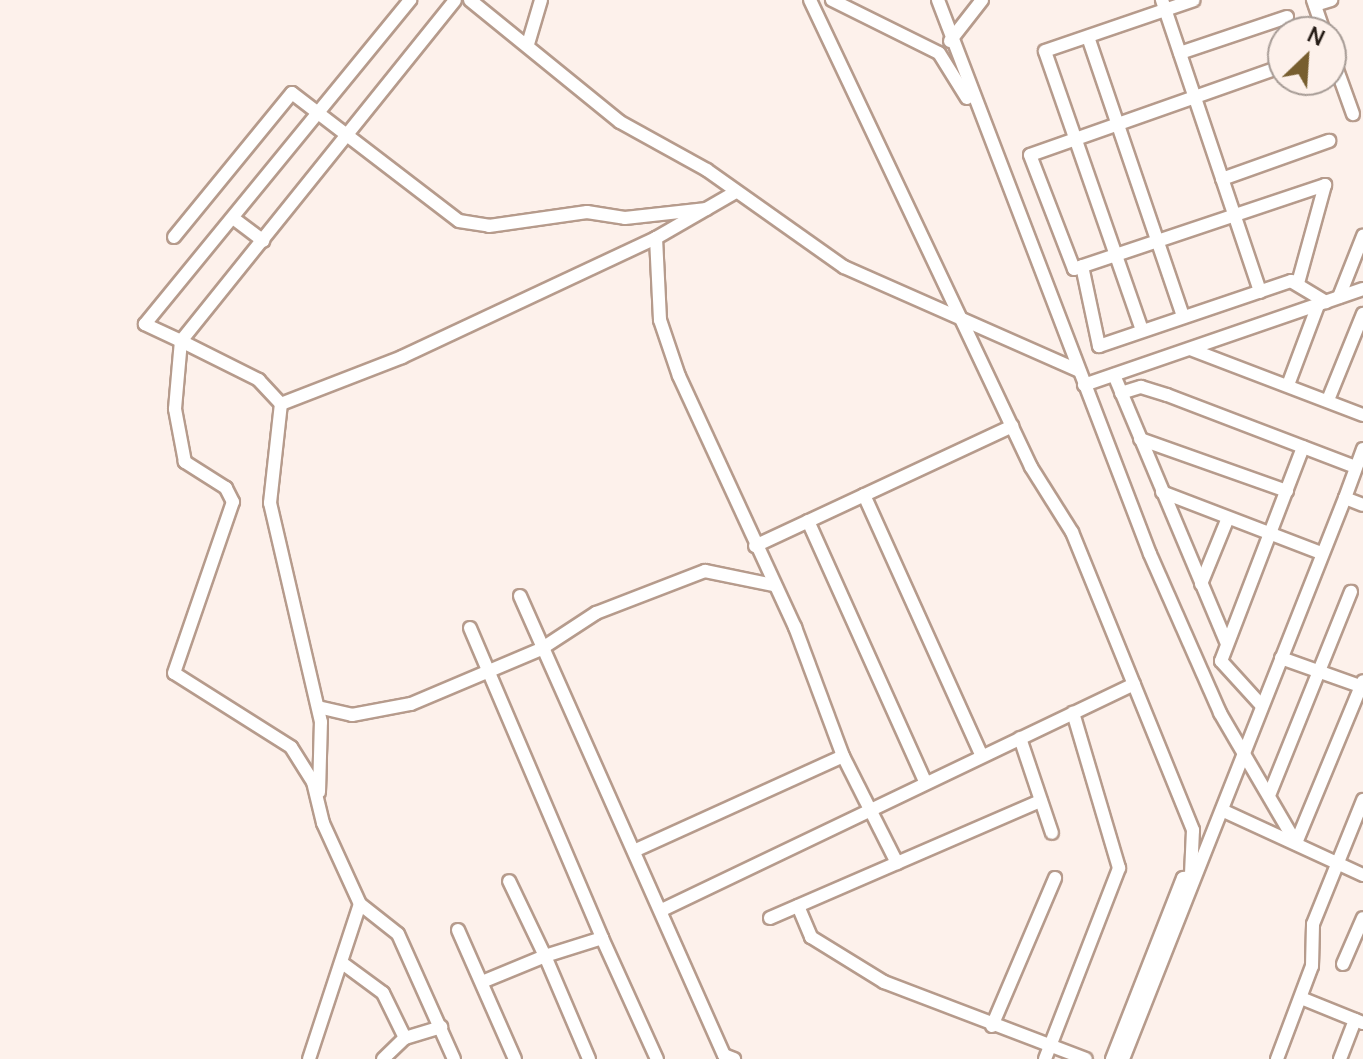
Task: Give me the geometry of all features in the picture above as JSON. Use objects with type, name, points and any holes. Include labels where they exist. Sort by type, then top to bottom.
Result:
[{"type":"street","points":[[318,803],[318,707],[270,503],[281,404],[259,380],[145,324],[410,0]]},
{"type":"street","points":[[454,1059],[398,934],[360,904],[291,747],[174,673],[233,502],[226,488],[185,462],[175,409],[181,341],[263,241],[345,132],[455,0]]},
{"type":"street","points":[[470,0],[528,44],[620,122],[844,267],[1077,370]]},
{"type":"street","points":[[528,44],[541,0]]},
{"type":"street","points":[[810,0],[1012,426],[1072,532],[1193,830],[1192,875],[1178,890],[1112,1059]]},
{"type":"street","points":[[832,0],[939,53],[977,109]]},
{"type":"street","points":[[938,0],[950,41],[1077,370],[1220,713],[1246,748],[1296,843]]},
{"type":"street","points":[[950,41],[982,0]]},
{"type":"street","points":[[1142,330],[1045,51],[1088,37],[1164,4],[1194,0]]},
{"type":"street","points":[[1314,3],[1331,0]]},
{"type":"street","points":[[1164,4],[1260,292]]},
{"type":"street","points":[[1180,53],[1267,24]]},
{"type":"street","points":[[1088,37],[1183,316]]},
{"type":"street","points":[[1267,71],[1117,118],[1030,155],[1074,269],[1326,186],[1298,283]]},
{"type":"street","points":[[174,237],[292,93],[459,221],[489,226],[587,212],[625,218],[707,209]]},
{"type":"street","points":[[1347,96],[1353,114]]},
{"type":"street","points":[[1222,179],[1329,141]]},
{"type":"street","points":[[281,404],[336,387],[656,238],[734,193]]},
{"type":"street","points":[[233,218],[263,241]]},
{"type":"street","points":[[1339,297],[1363,236]]},
{"type":"street","points":[[656,238],[660,320],[843,756],[897,863]]},
{"type":"street","points":[[1082,266],[1099,346],[1183,316],[1298,283]]},
{"type":"street","points":[[1298,283],[1322,303]]},
{"type":"street","points":[[1084,385],[1363,289]]},
{"type":"street","points":[[1288,385],[1322,303]]},
{"type":"street","points":[[1328,400],[1363,314]]},
{"type":"street","points":[[1190,349],[1363,415]]},
{"type":"street","points":[[1114,375],[1226,642]]},
{"type":"street","points":[[1121,393],[1154,391],[1356,467]]},
{"type":"street","points":[[755,546],[1012,426]]},
{"type":"street","points":[[1140,439],[1287,491]]},
{"type":"street","points":[[1262,706],[1223,671],[1226,642],[1303,447]]},
{"type":"street","points":[[1123,1059],[1192,875],[1226,812],[1246,748],[1363,449]]},
{"type":"street","points":[[1162,492],[1321,553]]},
{"type":"street","points":[[864,495],[982,756]]},
{"type":"street","points":[[1345,498],[1363,505]]},
{"type":"street","points":[[1201,584],[1228,518]]},
{"type":"street","points":[[808,521],[926,783]]},
{"type":"street","points":[[318,707],[352,715],[411,704],[487,667],[541,649],[596,613],[705,571],[773,585]]},
{"type":"street","points":[[1270,793],[1351,592]]},
{"type":"street","points":[[520,596],[541,649],[664,909],[728,1058]]},
{"type":"street","points":[[470,628],[657,1059]]},
{"type":"street","points":[[1281,658],[1318,674],[1362,685],[1296,843]]},
{"type":"street","points":[[664,909],[1134,684]]},
{"type":"street","points":[[1045,1059],[1120,860],[1073,713]]},
{"type":"street","points":[[1020,738],[1052,833]]},
{"type":"street","points":[[636,850],[843,756]]},
{"type":"street","points":[[1277,1059],[1312,966],[1313,924],[1363,800]]},
{"type":"street","points":[[770,918],[1041,801]]},
{"type":"street","points":[[1226,812],[1363,875]]},
{"type":"street","points":[[992,1026],[1055,878]]},
{"type":"street","points":[[509,881],[589,1059]]},
{"type":"street","points":[[309,1059],[345,965],[360,904]]},
{"type":"street","points":[[798,906],[811,937],[834,955],[992,1026],[1086,1059]]},
{"type":"street","points":[[1343,964],[1363,918]]},
{"type":"street","points":[[458,930],[515,1059]]},
{"type":"street","points":[[482,982],[545,956],[602,938]]},
{"type":"street","points":[[345,965],[390,1002],[405,1038]]},
{"type":"street","points":[[1301,998],[1359,1022],[1340,1059]]},
{"type":"street","points":[[383,1059],[405,1038],[441,1027]]}]
